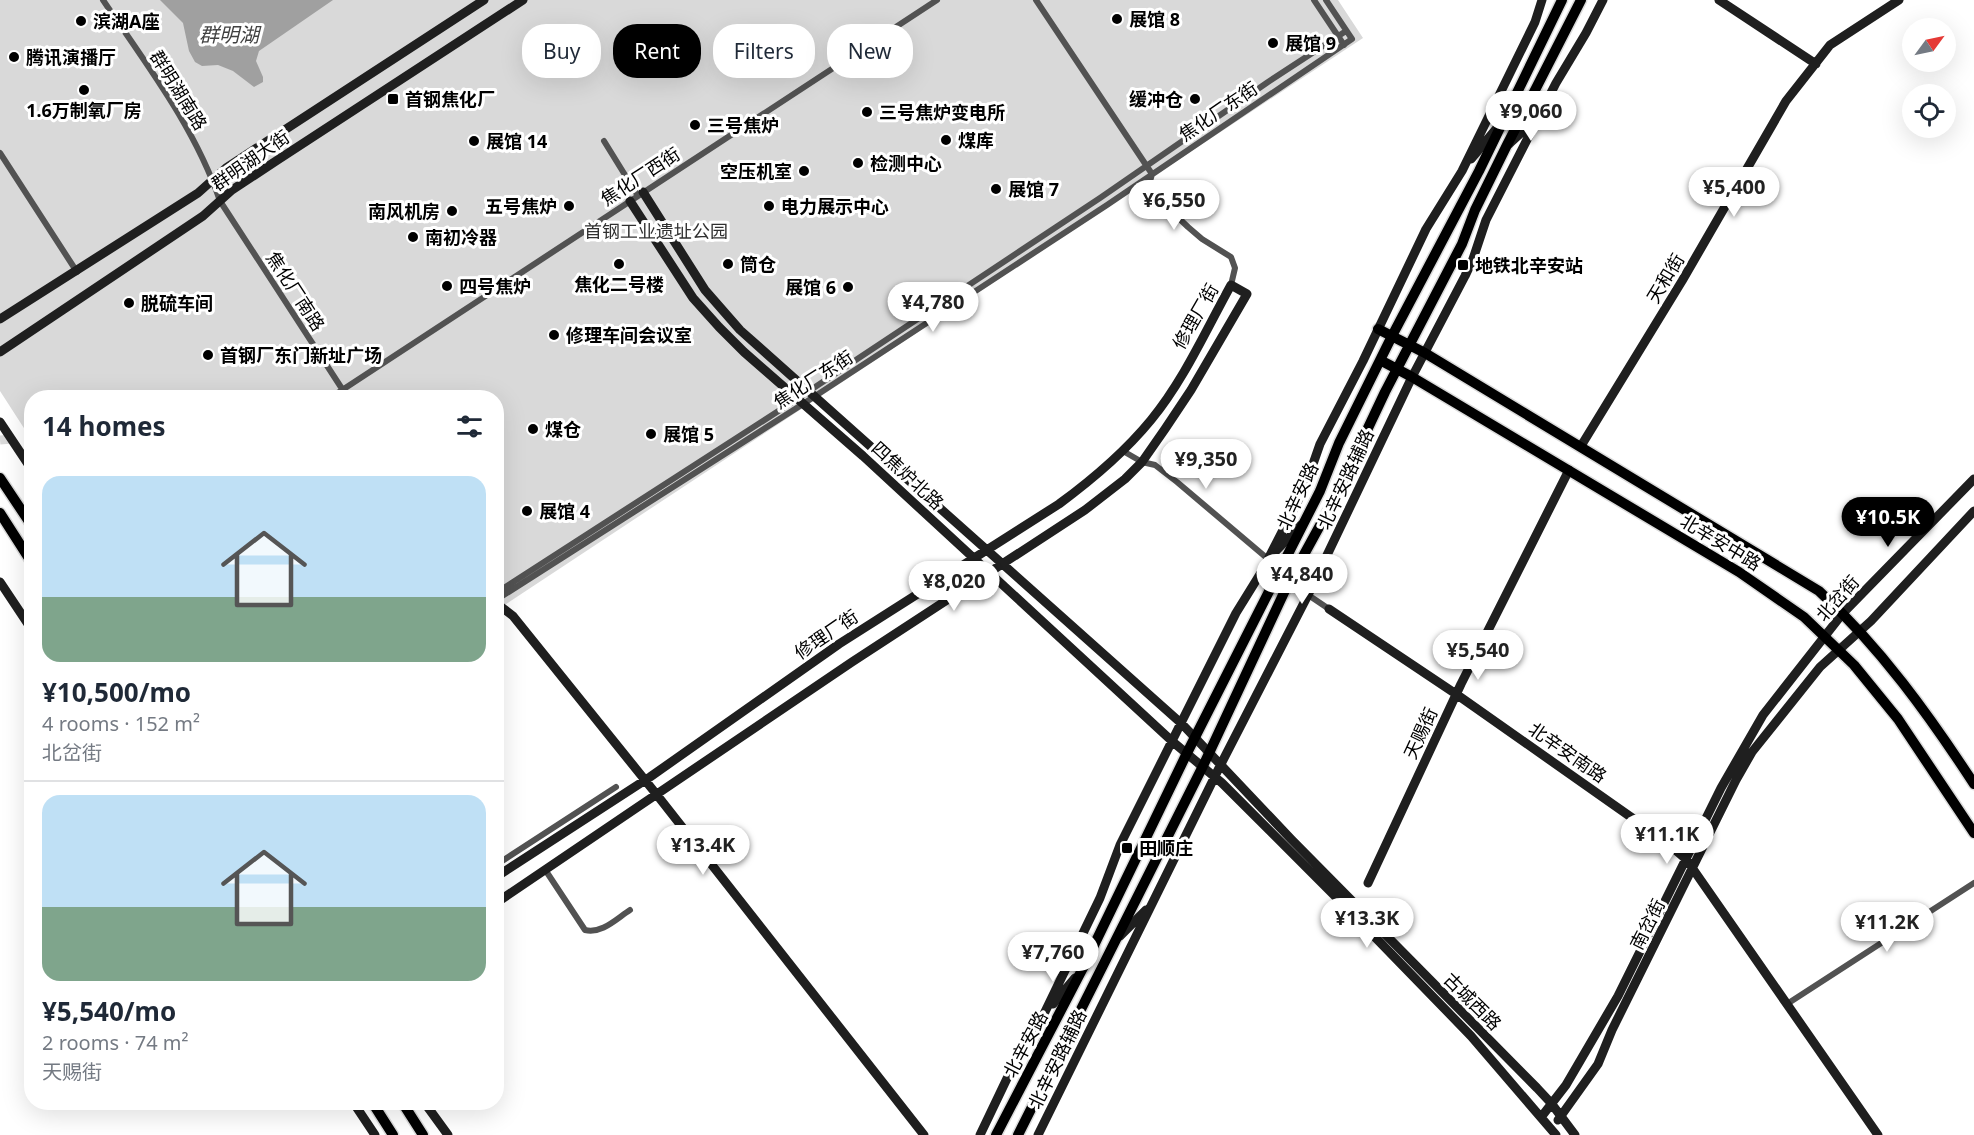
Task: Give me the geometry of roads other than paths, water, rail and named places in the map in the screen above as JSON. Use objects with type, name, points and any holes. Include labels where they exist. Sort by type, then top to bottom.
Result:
[{"type":"main road","name":"群明湖大街","points":[[0,319],[198,193],[226,168],[484,0]]},
{"type":"main road","name":"群明湖大街","points":[[1,351],[203,216],[276,161],[523,0]]},
{"type":"main road","name":"北辛安路辅路","points":[[980,1135],[1012,1068],[1043,1016],[1100,898],[1120,845],[1236,613],[1268,559],[1305,487],[1320,444],[1426,229],[1461,171],[1535,22],[1542,0]]},
{"type":"main road","name":"北辛安路","points":[[996,1135],[1084,966],[1187,753],[1320,491],[1339,443],[1380,360],[1506,117],[1562,0]]},
{"type":"main road","name":"北辛安路","points":[[1018,1135],[1203,766],[1289,582],[1335,498],[1397,368],[1462,244],[1475,210],[1507,145],[1581,0]]},
{"type":"main road","name":"北辛安路辅路","points":[[1038,1135],[1220,766],[1308,595],[1412,377],[1473,260],[1486,220],[1538,118],[1603,0]]},
{"type":"main road","points":[[1719,0],[1816,64]]},
{"type":"main road","name":"天和街","points":[[1581,446],[1683,281],[1786,101],[1830,45],[1899,0]]},
{"type":"main road","points":[[1461,171],[1506,117]]},
{"type":"main road","points":[[1507,145],[1538,118]]},
{"type":"main road","name":"四焦炉北路","points":[[637,196],[705,290],[759,349],[1004,564],[1195,737]]},
{"type":"main road","name":"四焦炉北路","points":[[637,196],[693,298],[744,352],[863,456],[1187,753]]},
{"type":"main road","name":"修理厂街","points":[[504,872],[645,780],[839,644],[1068,498],[1094,478],[1123,451],[1152,418],[1175,386],[1231,285],[1247,294],[1191,390],[1142,462],[1125,479],[1085,510],[852,662],[504,898]]},
{"type":"main road","name":"北辛安中路","points":[[1378,329],[1425,353],[1819,591],[1843,613],[1915,698],[1974,784]]},
{"type":"main road","name":"北辛安中路","points":[[1380,360],[1569,470],[1768,591],[1804,617],[1854,665],[1899,719],[1974,833]]},
{"type":"main road","points":[[0,422],[24,459]]},
{"type":"main road","name":"天赐街","points":[[1368,883],[1456,694],[1569,470]]},
{"type":"main road","points":[[0,478],[24,514]]},
{"type":"main road","name":"北岔街","points":[[1825,637],[1843,613],[1974,479]]},
{"type":"main road","name":"北岔街","points":[[1839,651],[1871,621],[1974,511]]},
{"type":"main road","points":[[0,513],[24,550]]},
{"type":"main road","points":[[1268,559],[1305,521]]},
{"type":"main road","points":[[0,582],[24,618]]},
{"type":"main road","points":[[504,608],[513,616],[657,795],[924,1135]]},
{"type":"main road","name":"北辛安南路","points":[[1329,609],[1456,694],[1665,841],[1686,859],[1694,867],[1878,1135]]},
{"type":"main road","name":"南岔街","points":[[1542,1116],[1566,1085],[1618,996],[1736,759],[1758,724],[1825,637]]},
{"type":"main road","name":"南岔街","points":[[1554,1132],[1561,1117],[1598,1064],[1612,1030],[1752,752],[1820,667],[1839,651]]},
{"type":"main road","name":"古城西路","points":[[1195,737],[1220,766],[1551,1103],[1575,1135]]},
{"type":"main road","name":"古城西路","points":[[1187,753],[1215,777],[1471,1036],[1554,1132]]},
{"type":"main road","points":[[1116,940],[1151,905]]},
{"type":"main road","points":[[1043,1016],[1084,966]]},
{"type":"main road","points":[[1096,982],[1109,990]]},
{"type":"main road","points":[[358,1110],[375,1135]]},
{"type":"main road","points":[[377,1110],[393,1135]]},
{"type":"main road","points":[[407,1110],[423,1135]]},
{"type":"main road","points":[[428,1110],[439,1135]]},
{"type":"main road","points":[[430,1110],[448,1135]]},
{"type":"street","name":"群明湖南路","points":[[103,0],[172,103],[213,180],[220,201]]},
{"type":"street","name":"焦化厂西街","points":[[343,390],[937,0]]},
{"type":"street","points":[[1036,0],[1152,174],[1148,189],[1202,239],[1230,257],[1234,268],[1231,285]]},
{"type":"street","points":[[1314,0],[1344,45]]},
{"type":"street","points":[[1326,0],[1346,31]]},
{"type":"street","name":"焦化厂东街","points":[[504,588],[812,394],[1152,174],[1352,39],[1346,31],[1338,36],[812,394]]},
{"type":"street","points":[[604,141],[637,196]]},
{"type":"street","points":[[0,153],[76,272]]},
{"type":"street","name":"焦化厂南路","points":[[220,201],[343,390]]},
{"type":"street","name":"焦化厂东街","points":[[504,596],[800,401]]},
{"type":"street","points":[[1123,451],[1142,462],[1155,465],[1268,559]]},
{"type":"street","points":[[1289,582],[1329,609]]},
{"type":"street","points":[[504,860],[615,787]]},
{"type":"street","points":[[546,871],[585,930],[592,932],[601,929],[630,910]]},
{"type":"street","points":[[1787,1004],[1974,882]]},
{"type":"water","name":"群明湖","points":[[160,0],[333,0],[259,51],[256,61],[263,82],[254,87],[233,71],[218,65],[202,66],[195,62],[189,51],[183,23]]},
{"type":"tunnel","points":[[0,440],[11,439]]},
{"type":"place","name":"展馆 8","points":[[1117,19]]},
{"type":"place","name":"滨湖A座","points":[[81,21]]},
{"type":"place","name":"展馆 9","points":[[1273,43]]},
{"type":"place","name":"腾讯演播厅","points":[[14,57]]},
{"type":"place","name":"1.6万制氧厂房","points":[[84,90]]},
{"type":"place","name":"首钢焦化厂","points":[[393,99]]},
{"type":"place","name":"缓冲仓","points":[[1195,99]]},
{"type":"place","name":"三号焦炉变电所","points":[[867,112]]},
{"type":"place","name":"三号焦炉","points":[[695,125]]},
{"type":"place","name":"煤库","points":[[946,140]]},
{"type":"place","name":"展馆 14","points":[[474,141]]},
{"type":"place","name":"检测中心","points":[[858,163]]},
{"type":"place","name":"空压机室","points":[[804,171]]},
{"type":"place","name":"展馆 7","points":[[996,189]]},
{"type":"place","name":"五号焦炉","points":[[569,206]]},
{"type":"place","name":"电力展示中心","points":[[769,206]]},
{"type":"place","name":"南风机房","points":[[452,211]]},
{"type":"place","name":"南初冷器","points":[[413,237]]},
{"type":"place","name":"焦化二号楼","points":[[619,264]]},
{"type":"place","name":"筒仓","points":[[728,264]]},
{"type":"place","name":"地铁北辛安站","points":[[1463,265]]},
{"type":"place","name":"四号焦炉","points":[[447,286]]},
{"type":"place","name":"展馆 6","points":[[848,287]]},
{"type":"place","name":"脱硫车间","points":[[129,303]]},
{"type":"place","name":"修理车间会议室","points":[[554,335]]},
{"type":"place","name":"首钢厂东门新址广场","points":[[208,355]]},
{"type":"place","name":"煤仓","points":[[533,429]]},
{"type":"place","name":"展馆 5","points":[[651,434]]},
{"type":"place","name":"展馆 4","points":[[527,511]]},
{"type":"place","name":"田顺庄","points":[[1127,848]]},
{"type":"park label","name":"首钢工业遗址公园","points":[[656,231]]}]
